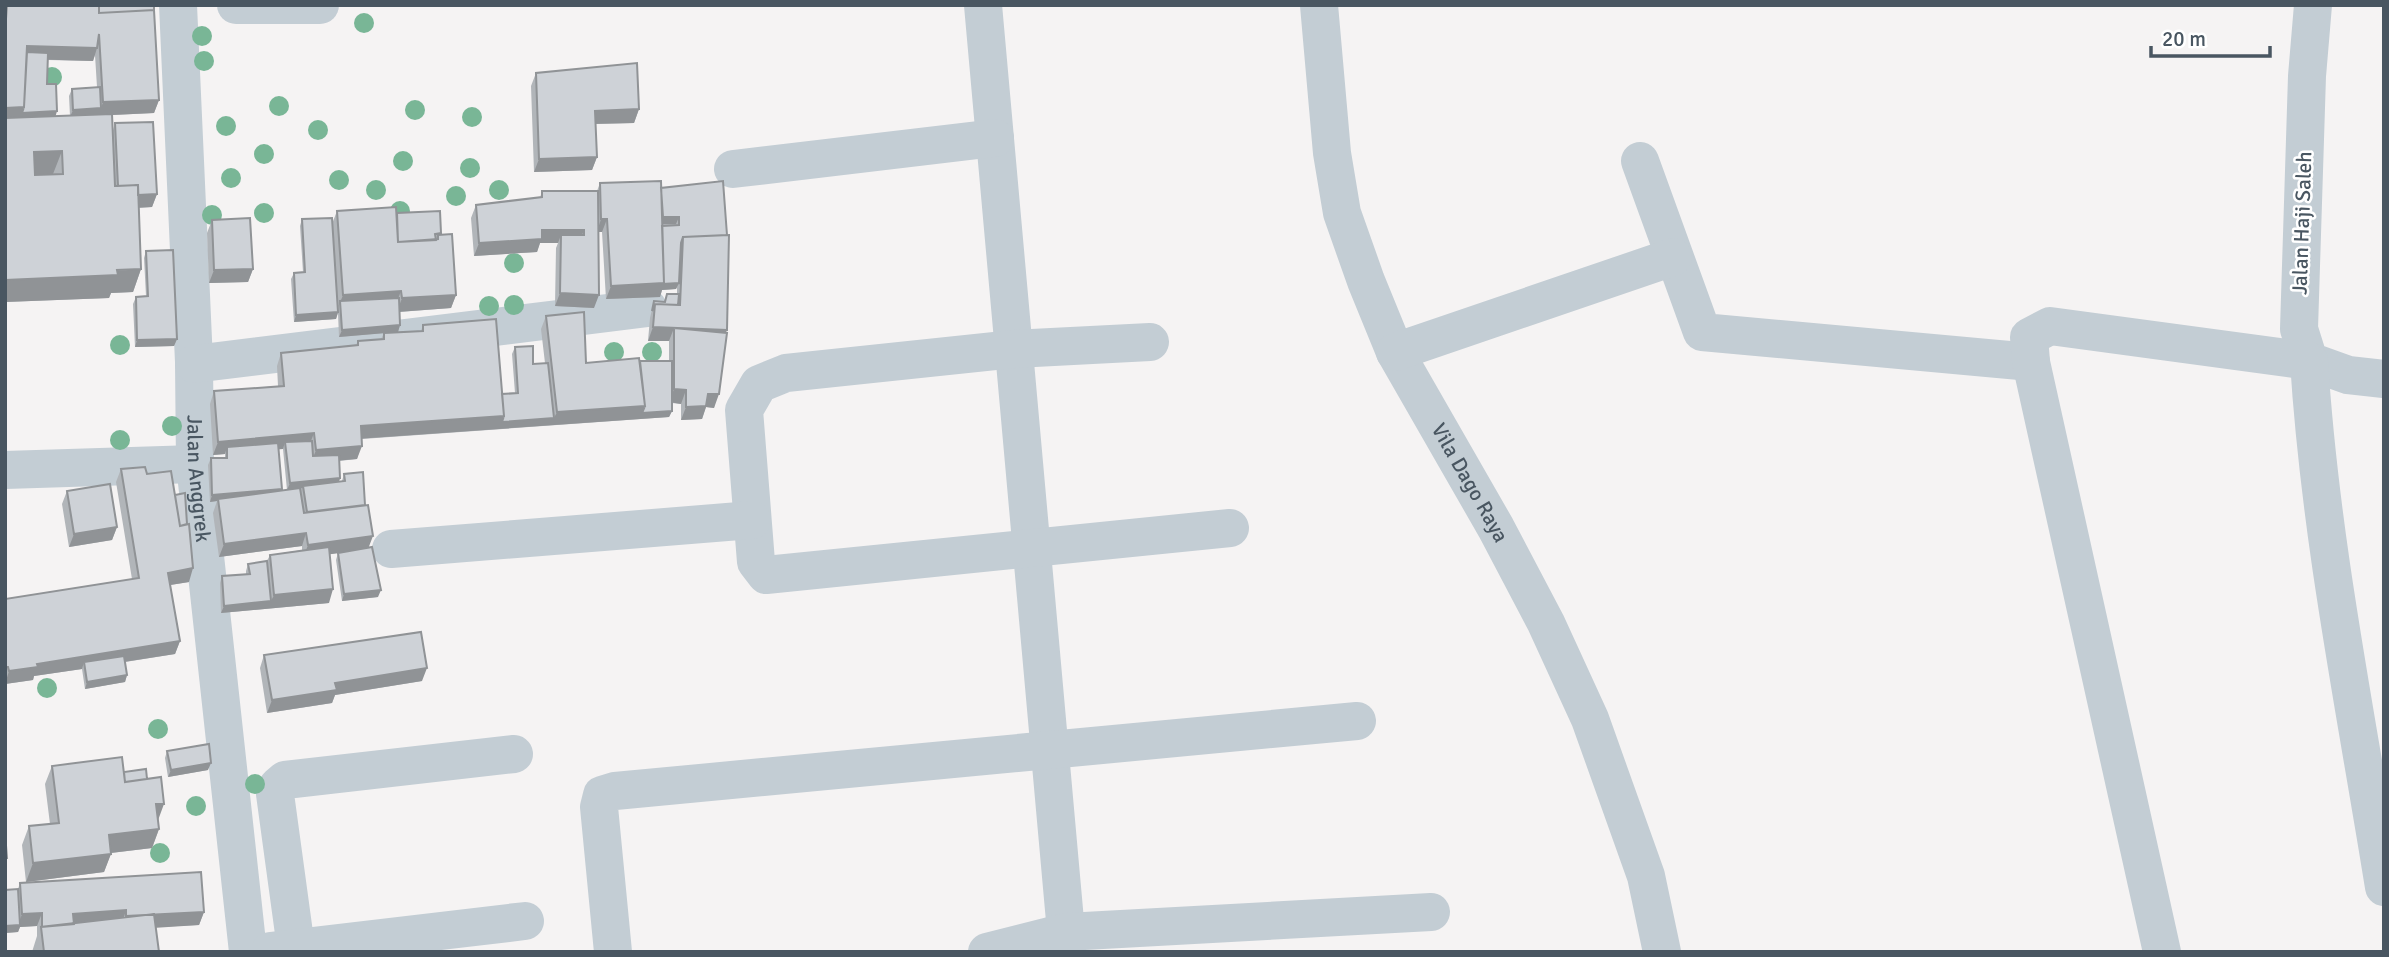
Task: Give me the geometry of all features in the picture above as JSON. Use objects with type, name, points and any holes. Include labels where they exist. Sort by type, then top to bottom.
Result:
[{"type":"street","name":"Jalan Anggrek","points":[[178,5],[194,364],[195,464],[247,952]]},
{"type":"street","points":[[236,5],[237,8],[320,5]]},
{"type":"street","points":[[983,5],[1050,748],[1087,938]]},
{"type":"street","name":"Vila Dago Raya","points":[[1319,5],[1332,153],[1342,212],[1395,352],[1496,528],[1546,623],[1590,719],[1646,876],[1662,952]]},
{"type":"street","name":"Jalan Haji Saleh","points":[[2313,5],[2307,76],[2299,329],[2308,361],[2313,434],[2346,676],[2380,843],[2384,887]]},
{"type":"street","points":[[733,169],[995,138]]},
{"type":"street","points":[[1640,161],[1702,332],[2031,362]]},
{"type":"street","points":[[1395,352],[1673,257]]},
{"type":"street","points":[[194,364],[649,308]]},
{"type":"street","points":[[2162,952],[2031,362],[2029,337],[2050,326],[2308,361],[2348,375],[2384,379]]},
{"type":"street","points":[[1150,342],[1014,349],[786,373],[760,384],[744,410],[756,562],[766,575],[1230,528]]},
{"type":"street","points":[[5,470],[195,464]]},
{"type":"street","points":[[391,549],[752,520]]},
{"type":"street","points":[[613,952],[598,807],[603,795],[639,787],[1357,721]]},
{"type":"street","points":[[514,754],[285,780],[278,786],[275,794],[281,950],[525,921]]},
{"type":"street","points":[[987,952],[1087,938],[1431,912]]},
{"type":"building","points":[[7,5],[99,5],[99,13],[154,10],[159,100],[103,102],[99,34],[97,48],[27,46],[24,107],[5,108]]},
{"type":"building","points":[[99,5],[154,5],[154,10],[99,13]]},
{"type":"building","points":[[27,52],[48,53],[47,84],[56,84],[57,111],[22,113]]},
{"type":"building","points":[[637,63],[639,109],[595,111],[597,157],[539,159],[536,73]]},
{"type":"building","points":[[100,87],[101,108],[73,110],[72,89]]},
{"type":"building","points":[[112,114],[115,186],[138,185],[141,269],[117,270],[118,275],[5,280],[5,118]],"holes":[[[62,151],[63,174],[35,175],[34,152]]]},
{"type":"building","points":[[153,122],[157,194],[138,195],[138,185],[118,186],[115,123]]},
{"type":"building","points":[[661,181],[664,283],[611,286],[607,219],[601,219],[600,183]]},
{"type":"building","points":[[723,181],[727,235],[683,237],[679,283],[662,284],[662,226],[679,225],[679,217],[663,217],[661,188]]},
{"type":"building","points":[[542,191],[598,191],[599,295],[560,293],[561,235],[584,235],[584,230],[542,230],[542,239],[479,243],[476,205],[542,197]]},
{"type":"building","points":[[396,207],[398,242],[438,239],[438,235],[452,234],[456,295],[402,298],[401,291],[343,295],[337,211]]},
{"type":"building","points":[[440,211],[441,233],[435,234],[436,240],[398,242],[397,213]]},
{"type":"building","points":[[250,218],[253,269],[214,270],[212,220]]},
{"type":"building","points":[[332,218],[338,312],[296,315],[294,273],[305,272],[302,219]]},
{"type":"building","points":[[729,235],[727,330],[653,327],[655,304],[680,305],[683,237]]},
{"type":"building","points":[[173,250],[177,339],[137,340],[136,297],[148,296],[146,251]]},
{"type":"building","points":[[667,294],[679,294],[678,305],[655,304],[652,311],[654,301],[665,302]]},
{"type":"building","points":[[399,298],[400,325],[342,330],[340,301]]},
{"type":"building","points":[[584,312],[586,363],[639,358],[645,406],[557,412],[546,316]]},
{"type":"building","points":[[496,319],[504,416],[361,426],[362,446],[316,450],[314,433],[218,442],[214,391],[284,386],[281,353],[358,345],[358,341],[384,339],[384,333],[423,331],[423,325]]},
{"type":"building","points":[[674,328],[727,333],[719,394],[708,394],[706,406],[686,407],[686,390],[674,389]]},
{"type":"building","points":[[533,346],[533,364],[548,363],[554,418],[502,422],[502,394],[518,393],[515,347]]},
{"type":"building","points":[[640,361],[672,361],[672,411],[642,413],[645,406]]},
{"type":"building","points":[[312,441],[313,456],[339,455],[340,478],[290,483],[285,442]]},
{"type":"building","points":[[278,443],[282,489],[212,495],[211,458],[227,458],[227,447]]},
{"type":"building","points":[[145,467],[147,474],[171,471],[180,526],[189,524],[193,568],[168,573],[180,641],[9,671],[8,667],[5,667],[5,599],[139,578],[121,469]]},
{"type":"building","points":[[363,472],[365,505],[307,512],[303,486],[345,481],[344,474]]},
{"type":"building","points":[[110,484],[117,527],[74,534],[67,491]]},
{"type":"building","points":[[300,488],[304,513],[368,505],[373,536],[308,545],[306,533],[224,544],[218,499]]},
{"type":"building","points":[[185,493],[187,524],[180,526],[175,495]]},
{"type":"building","points":[[329,547],[333,589],[274,595],[270,555]]},
{"type":"building","points":[[372,547],[381,590],[344,594],[338,553]]},
{"type":"building","points":[[267,561],[271,601],[224,606],[222,576],[250,574],[248,564]]},
{"type":"building","points":[[421,632],[427,668],[335,683],[337,690],[272,700],[264,655]]},
{"type":"building","points":[[124,656],[127,675],[87,682],[84,662]]},
{"type":"building","points":[[209,744],[211,763],[171,770],[167,751]]},
{"type":"building","points":[[122,757],[125,782],[161,777],[164,804],[156,804],[159,829],[109,835],[111,854],[33,863],[29,826],[59,823],[52,766]]},
{"type":"building","points":[[146,769],[147,779],[125,782],[124,772]]},
{"type":"building","points":[[201,872],[204,912],[126,916],[126,910],[73,914],[74,924],[42,927],[42,913],[22,914],[20,883]]},
{"type":"building","points":[[18,889],[20,925],[5,926],[5,890]]},
{"type":"building","points":[[154,914],[159,952],[44,952],[41,927]]}]
